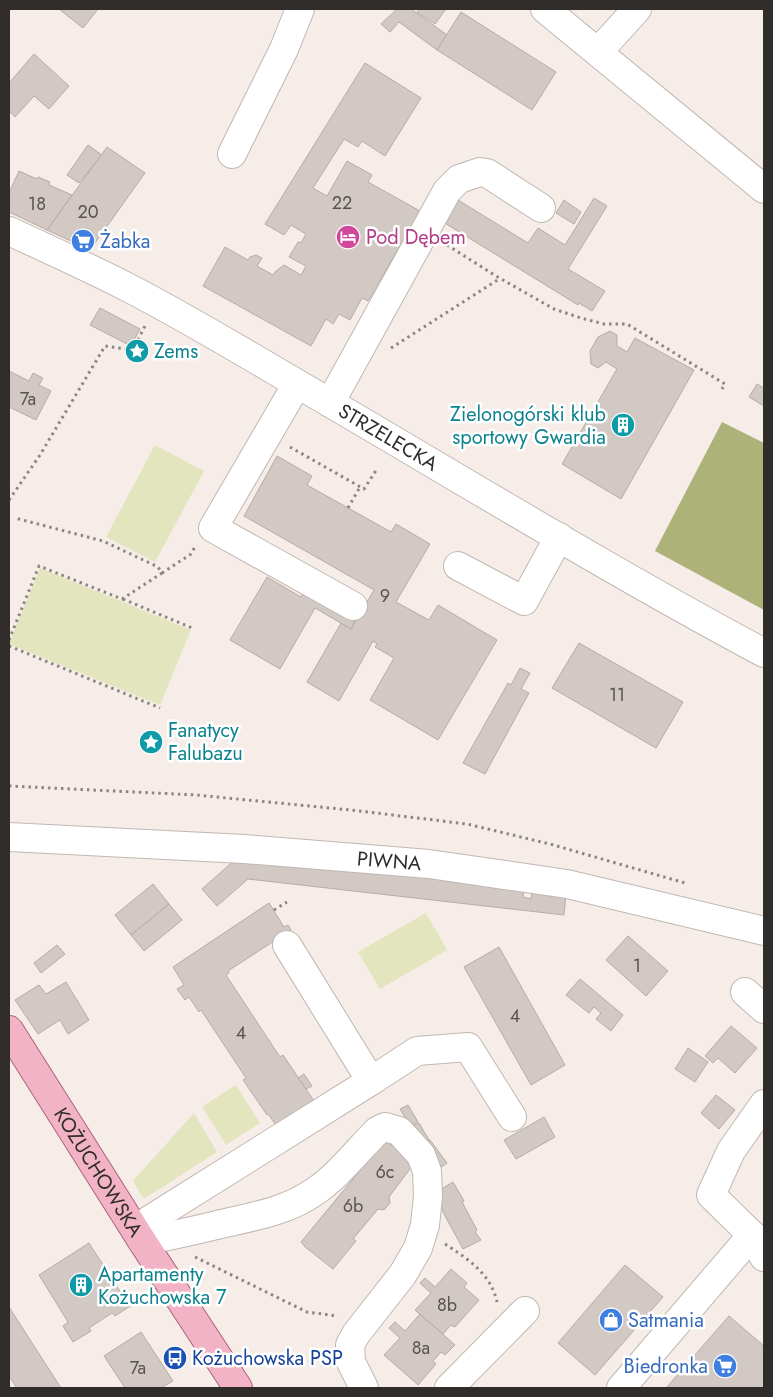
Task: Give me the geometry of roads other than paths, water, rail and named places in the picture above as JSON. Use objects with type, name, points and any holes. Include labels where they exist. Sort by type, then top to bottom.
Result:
[{"type":"main road","name":"KOŻUCHOWSKA","points":[[10,1037],[238,1388]]},
{"type":"street","points":[[232,154],[284,49],[300,9]]},
{"type":"street","points":[[543,9],[764,189]]},
{"type":"street","points":[[598,52],[637,9]]},
{"type":"street","points":[[330,403],[447,191],[459,179],[480,172],[487,173],[541,208]]},
{"type":"street","name":"STRZELECKA","points":[[9,231],[76,262],[180,316],[559,537],[764,653]]},
{"type":"street","points":[[298,384],[214,528],[353,606]]},
{"type":"street","points":[[458,566],[524,601],[559,537]]},
{"type":"street","name":"PIWNA","points":[[9,837],[244,849],[429,864],[567,884],[764,931]]},
{"type":"street","points":[[287,945],[371,1081]]},
{"type":"street","points":[[138,1235],[417,1050],[468,1046],[512,1117]]},
{"type":"street","points":[[621,1388],[758,1246],[711,1195],[731,1151],[764,1104]]},
{"type":"street","points":[[138,1235],[162,1238],[275,1211],[296,1203],[315,1192],[331,1178],[377,1131],[385,1127],[399,1131],[421,1155],[427,1171],[428,1196],[424,1230],[418,1248],[403,1274],[356,1334],[350,1345],[351,1362],[364,1388]]},
{"type":"street","points":[[449,1388],[525,1311]]},
{"type":"place","name":"Pod Dębem","points":[[348,237]]},
{"type":"place","name":"Żabka","points":[[83,241]]},
{"type":"place","name":"Zems","points":[[137,351]]},
{"type":"place","name":"Zielonogórski klub sportowy Gwardia","points":[[623,425]]},
{"type":"place","name":"Fanatycy Falubazu","points":[[151,742]]},
{"type":"place","name":"Apartamenty Kożuchowska 7","points":[[81,1285]]},
{"type":"place","name":"Satmania","points":[[611,1320]]},
{"type":"place","name":"Kożuchowska PSP","points":[[175,1358]]},
{"type":"place","name":"Biedronka","points":[[725,1366]]}]
